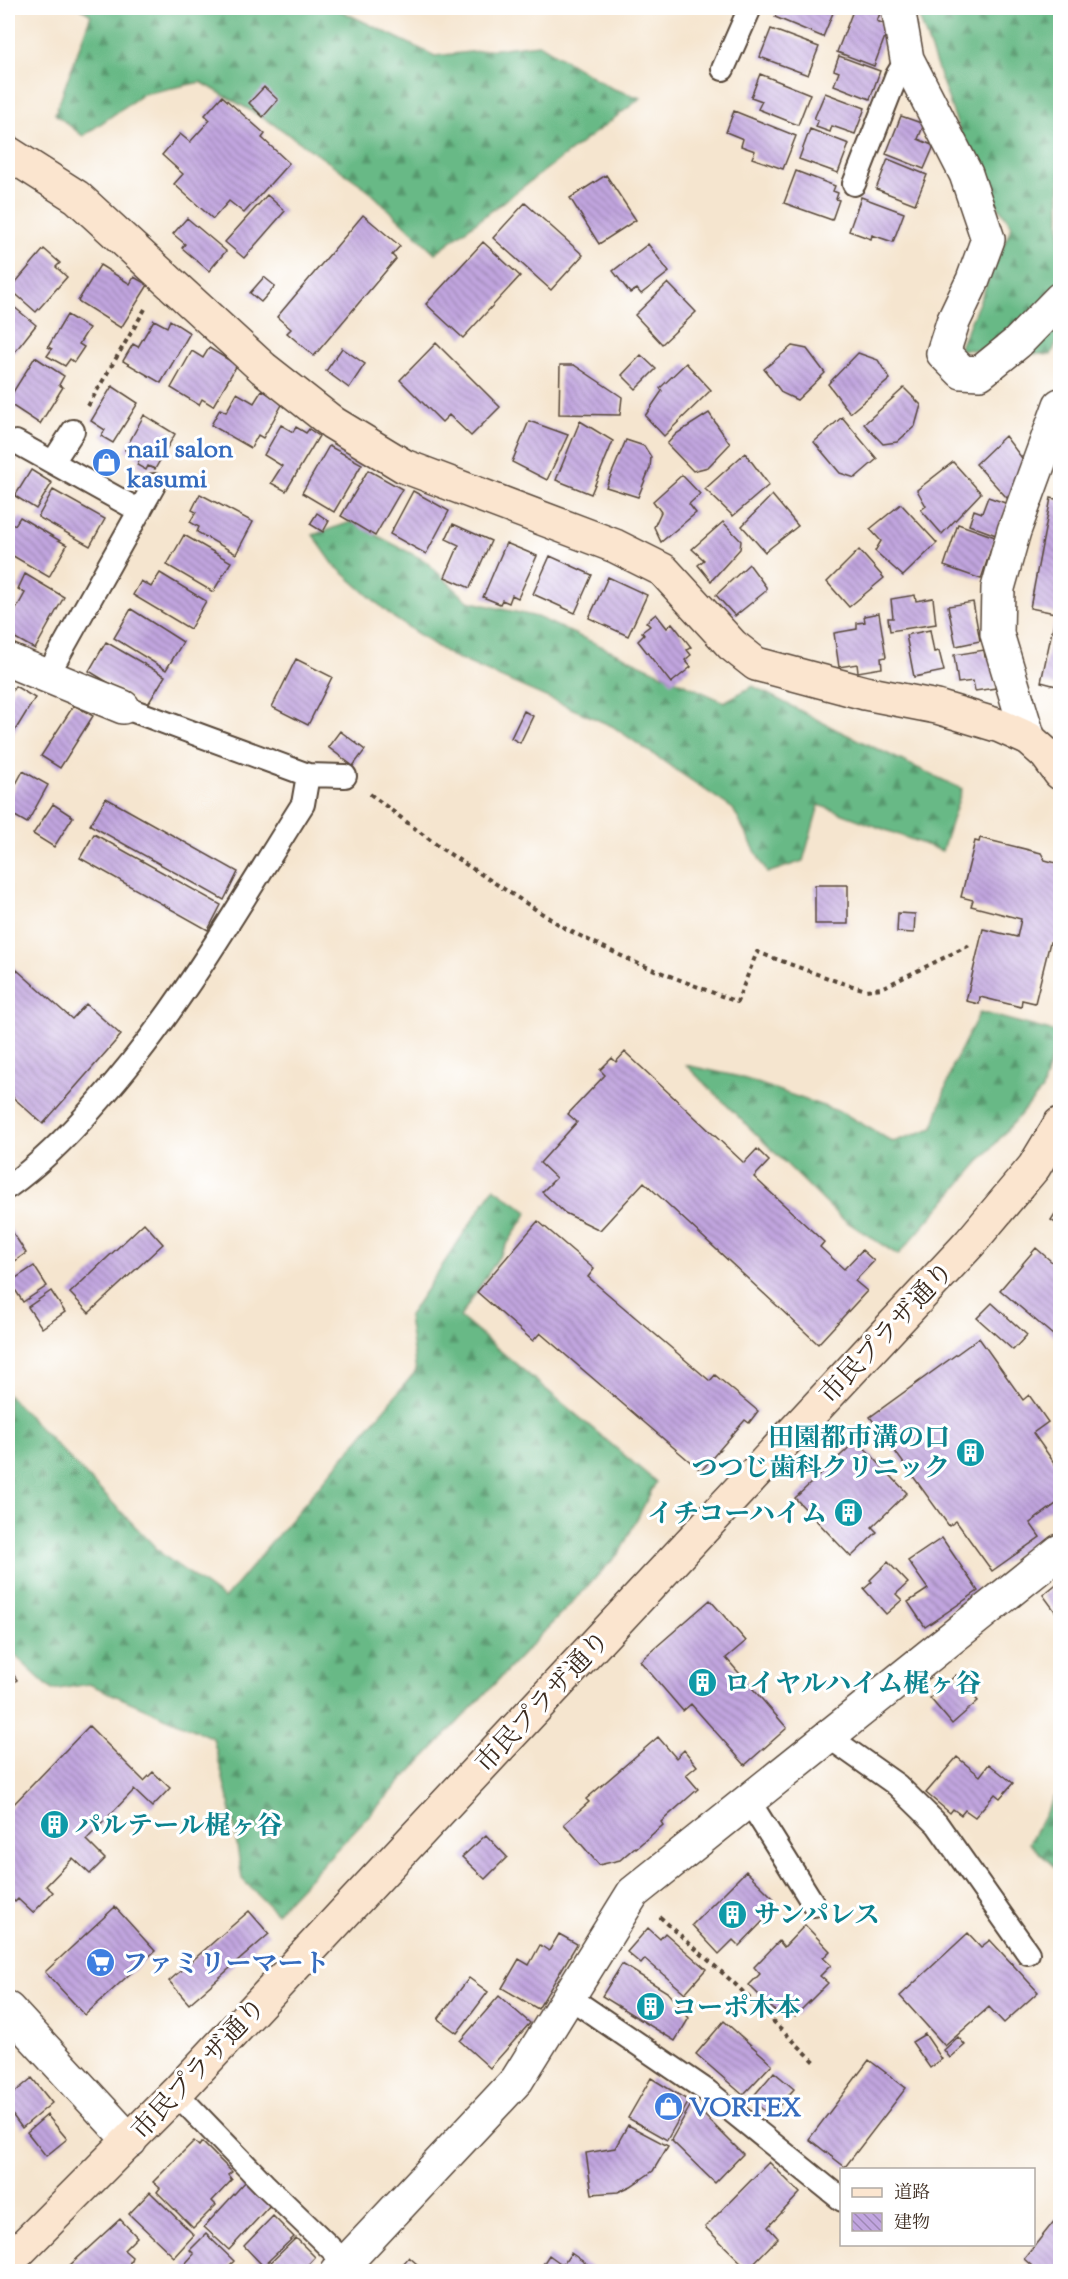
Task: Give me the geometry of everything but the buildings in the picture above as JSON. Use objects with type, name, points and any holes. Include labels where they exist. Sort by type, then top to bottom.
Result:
[{"type":"street","points":[[898,8],[907,59],[966,174],[988,239],[973,280],[952,322],[943,353],[962,372],[980,373],[1017,343],[1060,299]]},
{"type":"street","points":[[8,153],[77,196],[263,368],[333,423],[404,466],[615,546],[663,570],[732,645],[756,663],[865,693],[937,706],[1000,726],[1029,739],[1046,754],[1060,773]]},
{"type":"street","points":[[1029,739],[997,634],[998,588],[1014,531],[1060,405]]},
{"type":"street","points":[[8,660],[123,707]]},
{"type":"street","name":"市民プラザ通り","points":[[8,2262],[176,2093],[970,1243],[1034,1167],[1060,1124]]},
{"type":"street","points":[[341,2267],[517,2080],[633,1893],[1060,1551]]},
{"type":"street","points":[[8,2009],[130,2141]]},
{"type":"lane","points":[[723,69],[750,8]]},
{"type":"lane","points":[[854,184],[896,77],[907,59]]},
{"type":"lane","points":[[53,462],[73,431]]},
{"type":"lane","points":[[16,442],[140,511]]},
{"type":"lane","points":[[47,676],[154,485]]},
{"type":"lane","points":[[123,707],[308,775],[345,776]]},
{"type":"lane","points":[[8,1187],[63,1141],[115,1083],[159,1028],[303,804],[308,775]]},
{"type":"lane","points":[[829,1737],[897,1785],[937,1824],[1028,1953]]},
{"type":"lane","points":[[749,1801],[814,1905]]},
{"type":"lane","points":[[569,1997],[707,2091],[840,2197]]},
{"type":"lane","points":[[176,2093],[341,2267]]},
{"type":"path","points":[[73,431],[164,277]]},
{"type":"path","points":[[345,776],[442,849],[566,929],[634,962],[737,1002],[757,952],[866,990],[882,988],[970,945]]},
{"type":"path","points":[[633,1893],[735,1984],[817,2064]]},
{"type":"green space","points":[[80,8],[335,8],[435,56],[539,44],[611,88],[641,98],[435,253],[366,188],[272,123],[201,82],[143,94],[83,136],[55,114],[91,15]]},
{"type":"green space","points":[[916,8],[1060,8],[1060,334],[1051,355],[959,349],[1012,226],[974,171]]},
{"type":"green space","points":[[351,522],[424,560],[468,601],[537,617],[724,702],[753,686],[837,730],[962,789],[942,851],[819,805],[803,861],[767,873],[733,809],[612,726],[450,655],[394,618],[334,565],[313,535]]},
{"type":"green space","points":[[980,1012],[1058,1033],[1042,1090],[898,1255],[841,1218],[686,1065],[740,1077],[843,1113],[893,1142],[933,1128],[953,1065]]},
{"type":"green space","points":[[494,1188],[528,1212],[460,1317],[656,1482],[620,1552],[276,1913],[242,1879],[233,1819],[213,1738],[89,1684],[52,1690],[8,1649],[8,1395],[163,1555],[224,1599],[416,1371],[408,1317]]},
{"type":"green space","points":[[1060,1788],[1060,1872],[1029,1843]]},
{"type":"place","name":"nail salon kasumi","points":[[106,463]]},
{"type":"place","name":"田園都市溝の口 つつじ歯科クリニック","points":[[971,1452]]},
{"type":"place","name":"イチコーハイム","points":[[848,1513]]},
{"type":"place","name":"ロイヤルハイム梶ヶ谷","points":[[703,1683]]},
{"type":"place","name":"パルテール梶ヶ谷","points":[[54,1825]]},
{"type":"place","name":"サンパレス","points":[[733,1914]]},
{"type":"place","name":"ファミリーマート","points":[[101,1963]]},
{"type":"place","name":"コーポ木本","points":[[650,2007]]},
{"type":"place","name":"VORTEX","points":[[668,2107]]}]
